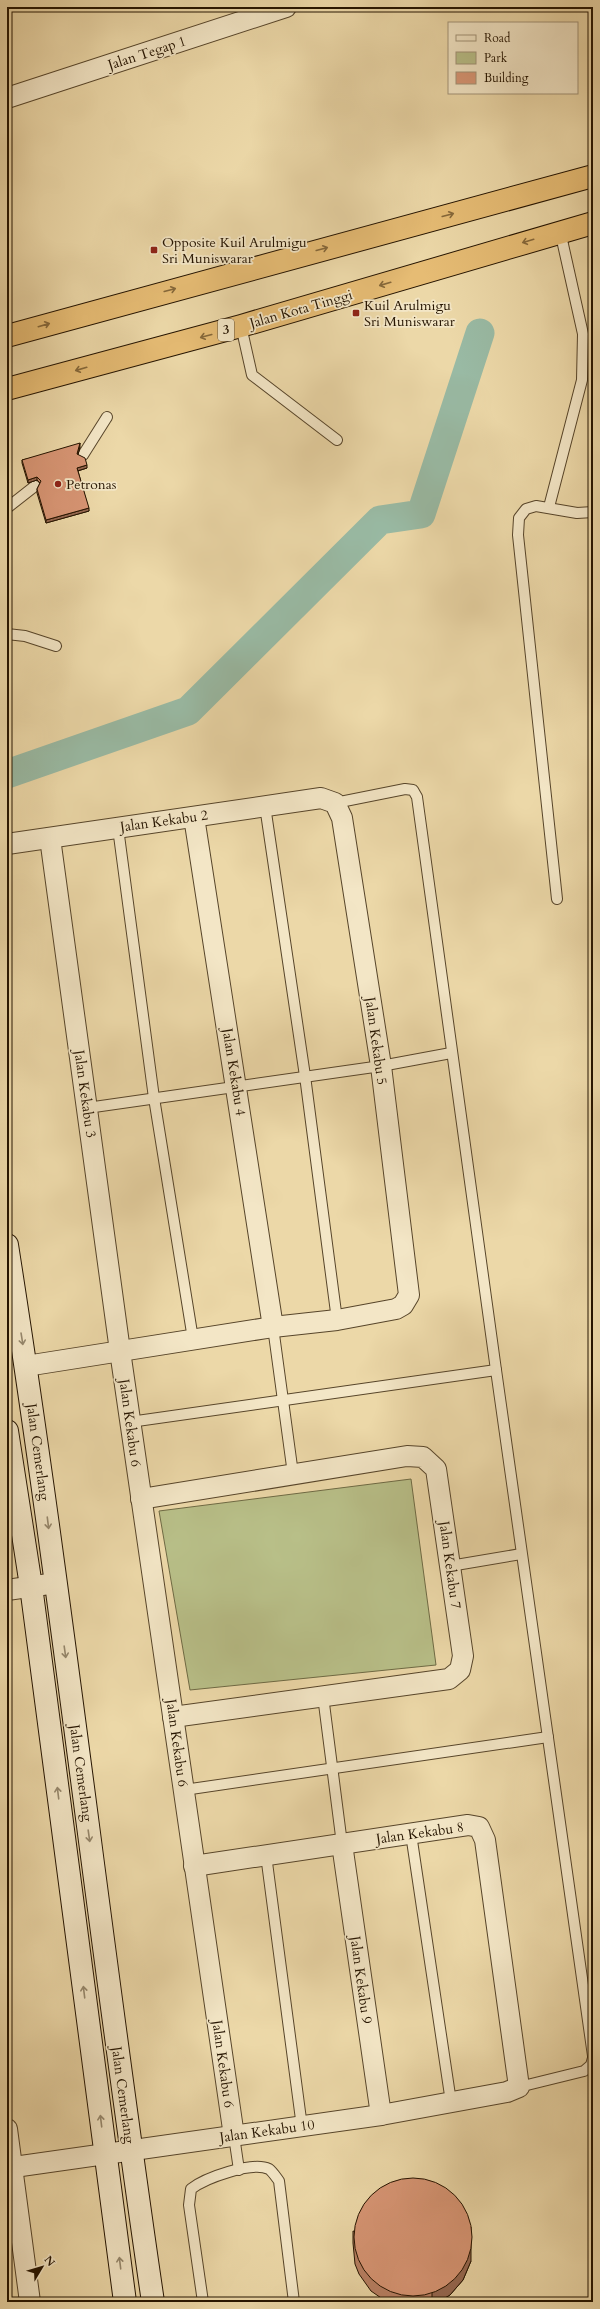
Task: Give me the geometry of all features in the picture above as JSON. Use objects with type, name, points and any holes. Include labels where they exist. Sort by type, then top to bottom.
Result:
[{"type":"highway","points":[[7,336],[115,305],[593,176]]},
{"type":"highway","name":"Jalan Kota Tinggi","points":[[7,389],[241,326],[560,231],[593,223]]},
{"type":"highway","points":[[7,395],[28,384]]},
{"type":"main road","name":"Jalan Cemerlang","points":[[7,1245],[26,1366],[56,1583],[131,2151],[153,2302]]},
{"type":"main road","name":"Jalan Cemerlang","points":[[7,1431],[13,1516],[31,1586],[125,2302]]},
{"type":"street","name":"Jalan Tegap 1","points":[[7,98],[286,7]]},
{"type":"street","name":"Jalan Kekabu 2","points":[[7,844],[265,806],[328,801]]},
{"type":"street","name":"Jalan Kekabu 5","points":[[328,801],[342,818],[380,1066],[409,1295],[403,1305],[396,1309],[337,1320]]},
{"type":"street","name":"Jalan Kekabu 4","points":[[194,817],[273,1327]]},
{"type":"street","name":"Jalan Kekabu 3","points":[[50,838],[120,1351]]},
{"type":"street","points":[[26,1366],[273,1327],[337,1320]]},
{"type":"street","name":"Jalan Kekabu 6","points":[[120,1351],[234,2136]]},
{"type":"street","name":"Jalan Kekabu 7","points":[[141,1499],[407,1456],[423,1457],[436,1469],[463,1656],[460,1670],[449,1679],[173,1716]]},
{"type":"street","points":[[7,1590],[56,1583]]},
{"type":"street","name":"Jalan Kekabu 8","points":[[194,1866],[468,1826],[479,1827],[485,1840],[519,2087]]},
{"type":"street","name":"Jalan Kekabu 9","points":[[342,1844],[381,2115]]},
{"type":"street","name":"Jalan Kekabu 10","points":[[10,2168],[381,2115],[507,2092],[519,2087]]},
{"type":"street","points":[[7,2129],[10,2168],[30,2302]]},
{"type":"lane","points":[[549,507],[582,380],[583,334],[560,231]]},
{"type":"lane","points":[[241,326],[252,375],[337,440]]},
{"type":"lane","points":[[83,455],[107,417]]},
{"type":"lane","points":[[7,508],[35,486]]},
{"type":"lane","points":[[557,899],[518,535],[519,518],[526,509],[536,506],[549,507],[577,513],[593,512]]},
{"type":"lane","points":[[7,634],[25,636],[56,646]]},
{"type":"lane","points":[[328,801],[405,789],[413,790],[417,797],[450,1053],[593,2057],[591,2065],[584,2071],[519,2087]]},
{"type":"lane","points":[[265,806],[305,1076],[337,1320]]},
{"type":"lane","points":[[118,828],[154,1098],[193,1339]]},
{"type":"lane","points":[[87,1108],[380,1066],[450,1053]]},
{"type":"lane","points":[[273,1327],[293,1474]]},
{"type":"lane","points":[[130,1422],[283,1402],[496,1370]]},
{"type":"lane","points":[[450,1566],[521,1554]]},
{"type":"lane","points":[[323,1696],[334,1768],[342,1844]]},
{"type":"lane","points":[[184,1790],[548,1737]]},
{"type":"lane","points":[[411,1834],[451,2102]]},
{"type":"lane","points":[[266,1855],[302,2127]]},
{"type":"lane","points":[[234,2136],[239,2170]]},
{"type":"lane","points":[[203,2302],[189,2205],[191,2189],[200,2182],[256,2166],[270,2169],[279,2181],[294,2302]]},
{"type":"green space","points":[[411,1479],[436,1665],[190,1690],[159,1511]]},
{"type":"building","name":"Petronas","points":[[80,443],[77,454],[85,458],[87,465],[77,468],[89,508],[46,520],[37,489],[41,481],[37,477],[28,480],[22,460]]},
{"type":"building","points":[[413,2178],[425,2179],[436,2183],[455,2195],[467,2214],[471,2225],[471,2249],[467,2260],[455,2279],[436,2291],[425,2295],[413,2296],[401,2295],[390,2291],[371,2279],[359,2260],[355,2249],[354,2237],[355,2225],[359,2214],[371,2195],[390,2183],[401,2179]]},
{"type":"waterway","points":[[7,774],[188,711],[380,520],[421,514],[480,333]]},
{"type":"place","name":"Opposite Kuil Arulmigu Sri Muniswarar","points":[[154,250]]},
{"type":"place","name":"Kuil Arulmigu Sri Muniswarar","points":[[356,313]]},
{"type":"place","name":"Petronas","points":[[58,484]]}]
